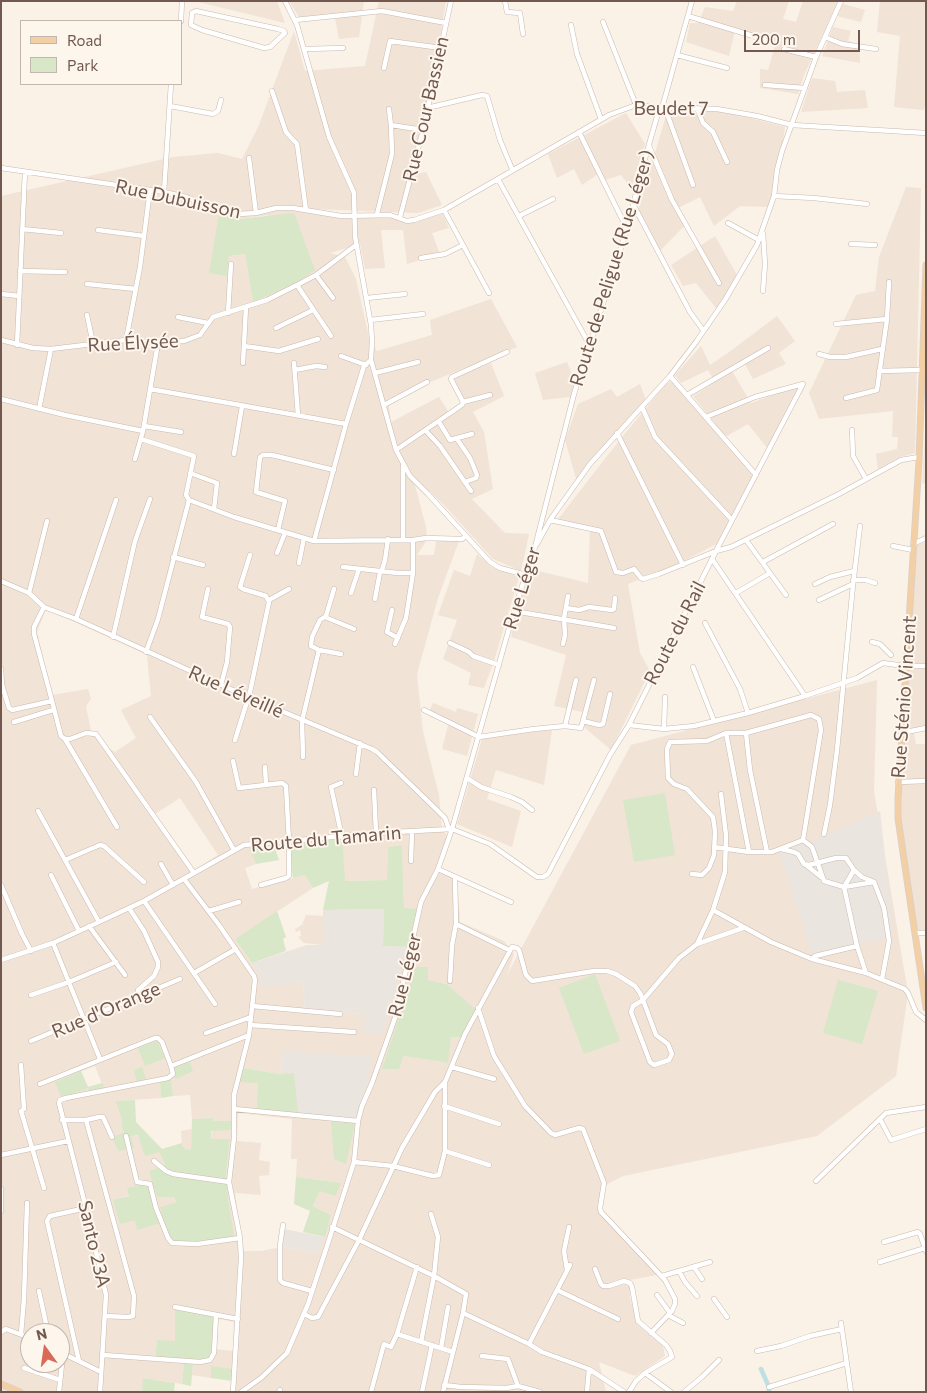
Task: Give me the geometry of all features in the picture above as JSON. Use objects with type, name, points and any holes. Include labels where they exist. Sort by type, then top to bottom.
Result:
[{"type":"main road","name":"Rue Sténio Vincent","points":[[926,265],[919,457],[898,782],[898,818],[926,1008]]},
{"type":"main road","points":[[1,1384],[20,1392]]},
{"type":"street","points":[[181,20],[182,1]]},
{"type":"street","points":[[285,1],[296,20],[329,137],[354,193],[356,245],[370,320],[371,360],[396,450],[410,476],[496,566],[526,575]]},
{"type":"street","name":"Rue Cour Bassien","points":[[400,217],[423,130],[451,1]]},
{"type":"street","points":[[505,1],[507,12],[520,13],[524,34]]},
{"type":"street","name":"Route de Peligue (Rue Léger)","points":[[537,537],[574,394],[627,229],[648,146],[658,113],[663,108],[692,1]]},
{"type":"street","points":[[535,546],[550,520],[590,464],[670,376],[725,300],[759,240],[774,196],[777,170],[792,125],[816,57],[841,1]]},
{"type":"street","points":[[182,22],[264,48],[270,47],[285,33],[278,29],[196,11],[192,13],[191,25]]},
{"type":"street","points":[[296,20],[382,11],[446,23]]},
{"type":"street","points":[[688,16],[766,40]]},
{"type":"street","points":[[603,22],[636,105]]},
{"type":"street","points":[[571,25],[577,54],[602,119]]},
{"type":"street","points":[[825,37],[842,44],[876,50]]},
{"type":"street","points":[[384,68],[390,41],[441,48]]},
{"type":"street","points":[[305,49],[343,48]]},
{"type":"street","points":[[784,49],[816,57]]},
{"type":"street","points":[[677,55],[727,68]]},
{"type":"street","points":[[164,192],[171,85]]},
{"type":"street","points":[[765,85],[805,88]]},
{"type":"street","points":[[272,91],[286,132],[297,144],[306,210]]},
{"type":"street","points":[[428,108],[482,95],[487,96],[500,140],[512,169]]},
{"type":"street","points":[[170,106],[213,114],[218,111],[221,100]]},
{"type":"street","name":"Beudet 7","points":[[355,216],[377,214],[400,217],[407,221],[444,210],[512,169],[602,119],[636,105],[725,110],[792,125],[926,133]]},
{"type":"street","points":[[377,214],[392,154],[389,108]]},
{"type":"street","points":[[663,108],[693,184]]},
{"type":"street","points":[[697,108],[703,123],[713,132],[727,162]]},
{"type":"street","points":[[391,124],[423,130]]},
{"type":"street","points":[[579,132],[627,229]]},
{"type":"street","points":[[648,146],[672,200],[718,283]]},
{"type":"street","points":[[249,158],[256,213]]},
{"type":"street","name":"Rue Dubuisson","points":[[1,168],[164,192],[186,197],[225,212],[238,214],[256,213],[276,208],[293,208],[341,216],[355,216]]},
{"type":"street","points":[[18,345],[24,172]]},
{"type":"street","points":[[498,178],[590,344]]},
{"type":"street","points":[[126,340],[136,289],[150,190]]},
{"type":"street","points":[[774,196],[866,204]]},
{"type":"street","points":[[519,216],[553,199]]},
{"type":"street","points":[[633,204],[690,312],[703,330]]},
{"type":"street","points":[[444,210],[490,293]]},
{"type":"street","points":[[728,223],[759,240]]},
{"type":"street","points":[[22,229],[62,233]]},
{"type":"street","points":[[762,229],[763,291]]},
{"type":"street","points":[[98,230],[144,236]]},
{"type":"street","points":[[852,244],[876,246]]},
{"type":"street","name":"Rue Élysée","points":[[1,340],[33,348],[52,349],[126,340],[158,343],[192,339],[200,335],[213,317],[267,300],[297,285],[316,275],[356,245]]},
{"type":"street","points":[[421,258],[445,254],[463,245]]},
{"type":"street","points":[[228,313],[231,264]]},
{"type":"street","points":[[20,271],[65,272]]},
{"type":"street","points":[[316,275],[333,298]]},
{"type":"street","points":[[846,398],[877,390],[890,282]]},
{"type":"street","points":[[87,284],[136,289]]},
{"type":"street","points":[[297,285],[331,336]]},
{"type":"street","points":[[1,294],[19,296]]},
{"type":"street","points":[[367,298],[405,294]]},
{"type":"street","points":[[243,363],[246,307]]},
{"type":"street","points":[[276,328],[313,310]]},
{"type":"street","points":[[370,320],[423,314]]},
{"type":"street","points":[[87,315],[93,344]]},
{"type":"street","points":[[178,318],[208,323]]},
{"type":"street","points":[[836,324],[887,319]]},
{"type":"street","points":[[244,346],[279,351],[318,339]]},
{"type":"street","points":[[135,459],[144,428],[158,343]]},
{"type":"street","points":[[687,395],[768,348]]},
{"type":"street","points":[[39,408],[52,349]]},
{"type":"street","points":[[819,354],[830,357],[846,357],[882,349]]},
{"type":"street","points":[[463,402],[451,379],[452,377],[507,352]]},
{"type":"street","points":[[341,356],[366,365]]},
{"type":"street","points":[[314,541],[346,424],[366,365],[371,360]]},
{"type":"street","points":[[375,373],[418,362]]},
{"type":"street","points":[[294,364],[298,416]]},
{"type":"street","points":[[295,370],[316,366],[325,367]]},
{"type":"street","points":[[879,370],[922,370]]},
{"type":"street","points":[[670,376],[756,475]]},
{"type":"street","points":[[384,405],[427,382]]},
{"type":"street","name":"Route du Rail","points":[[543,878],[552,868],[610,755],[629,725],[716,551],[803,384],[755,397],[706,416]]},
{"type":"street","points":[[150,389],[209,398],[242,406],[346,424]]},
{"type":"street","points":[[396,450],[458,409],[463,402],[490,395]]},
{"type":"street","points":[[1,399],[144,428],[180,432]]},
{"type":"street","points":[[234,454],[242,406]]},
{"type":"street","points":[[642,407],[655,437],[732,520]]},
{"type":"street","points":[[439,422],[448,439],[457,439],[472,434]]},
{"type":"street","points":[[852,430],[853,456],[866,479]]},
{"type":"street","points":[[426,431],[440,446],[471,491]]},
{"type":"street","points":[[617,433],[683,565]]},
{"type":"street","points":[[141,439],[192,454],[194,458],[186,495],[189,500],[285,533],[314,541],[462,539],[466,536]]},
{"type":"street","points":[[457,439],[470,458],[477,475],[476,478],[464,482]]},
{"type":"street","points":[[278,530],[285,501],[257,493],[260,457],[263,455],[272,456],[334,470]]},
{"type":"street","points":[[550,520],[601,531],[618,573],[634,569],[643,579],[746,540],[901,460],[919,457]]},
{"type":"street","points":[[403,466],[403,540]]},
{"type":"street","points":[[190,473],[217,482],[214,510]]},
{"type":"street","points":[[113,636],[136,541],[150,499]]},
{"type":"street","points":[[76,620],[116,500]]},
{"type":"street","points":[[146,652],[158,619],[189,500]]},
{"type":"street","points":[[29,594],[47,521]]},
{"type":"street","points":[[763,562],[833,524]]},
{"type":"street","points":[[824,834],[832,796],[860,526]]},
{"type":"street","points":[[277,553],[285,533]]},
{"type":"street","name":"Rue Léger","points":[[242,1392],[278,1363],[287,1353],[312,1291],[354,1162],[358,1121],[362,1106],[396,1015],[421,902],[438,869],[451,829],[537,537]]},
{"type":"street","points":[[299,563],[304,538]]},
{"type":"street","points":[[893,546],[913,547],[926,538]]},
{"type":"street","points":[[374,599],[380,572],[384,566],[388,539]]},
{"type":"street","points":[[395,644],[406,618],[413,573],[413,540]]},
{"type":"street","points":[[746,540],[786,595]]},
{"type":"street","points":[[250,555],[240,587],[266,596],[269,600]]},
{"type":"street","points":[[173,556],[203,565]]},
{"type":"street","points":[[712,559],[805,696]]},
{"type":"street","points":[[343,567],[380,572],[413,573]]},
{"type":"street","points":[[351,592],[359,569]]},
{"type":"street","points":[[815,584],[854,571]]},
{"type":"street","points":[[736,593],[770,573]]},
{"type":"street","points":[[819,600],[853,582],[866,580],[875,583]]},
{"type":"street","name":"Rue Léveillé","points":[[1,581],[29,594],[44,607],[302,721],[360,743],[377,752],[445,818],[451,829]]},
{"type":"street","points":[[208,589],[202,617],[230,626],[228,662],[222,685]]},
{"type":"street","points":[[235,740],[248,697],[269,600],[289,589]]},
{"type":"street","points":[[334,589],[325,617],[320,620],[311,642],[313,648],[341,654]]},
{"type":"street","points":[[563,644],[565,635],[564,618],[568,596]]},
{"type":"street","points":[[566,608],[579,610],[589,607],[612,610],[614,609],[616,598]]},
{"type":"street","points":[[44,607],[34,627],[34,634],[61,736],[65,739],[117,827]]},
{"type":"street","points":[[392,610],[387,630],[398,638]]},
{"type":"street","points":[[514,611],[614,628]]},
{"type":"street","points":[[325,617],[354,629]]},
{"type":"street","points":[[705,623],[740,689],[748,713]]},
{"type":"street","points":[[872,642],[880,644],[891,655]]},
{"type":"street","points":[[450,643],[470,652],[473,656],[500,665]]},
{"type":"street","points":[[303,757],[302,721],[320,650]]},
{"type":"street","points":[[629,725],[664,729],[694,726],[748,713],[844,684],[882,663],[926,666]]},
{"type":"street","points":[[694,667],[714,721]]},
{"type":"street","points":[[1,669],[2,686],[9,708],[12,710],[52,701]]},
{"type":"street","points":[[565,726],[576,680]]},
{"type":"street","points":[[424,710],[479,737],[565,726],[581,728],[594,680]]},
{"type":"street","points":[[583,721],[599,725],[603,724],[610,694]]},
{"type":"street","points":[[664,729],[665,697]]},
{"type":"street","points":[[14,722],[54,710]]},
{"type":"street","points":[[692,874],[702,875],[710,868],[714,854],[713,817],[687,789],[674,784],[668,778],[667,748],[670,742],[707,741],[726,733],[746,734],[811,715],[819,719],[821,730],[803,840]]},
{"type":"street","points":[[150,717],[196,782],[234,850]]},
{"type":"street","points":[[901,733],[926,728]]},
{"type":"street","points":[[65,739],[86,733],[96,734],[194,873]]},
{"type":"street","points":[[726,733],[749,852]]},
{"type":"street","points":[[746,734],[750,770],[767,852]]},
{"type":"street","points":[[356,774],[360,743]]},
{"type":"street","points":[[233,762],[239,788],[282,782],[286,786],[289,876],[261,885]]},
{"type":"street","points":[[265,767],[266,784]]},
{"type":"street","points":[[467,778],[481,788],[511,797],[522,802],[532,810]]},
{"type":"street","points":[[898,782],[926,781]]},
{"type":"street","points":[[341,783],[332,787],[342,836]]},
{"type":"street","points":[[374,790],[376,833]]},
{"type":"street","points":[[697,944],[713,910],[725,872],[726,848],[721,794]]},
{"type":"street","points":[[38,811],[99,922]]},
{"type":"street","name":"Route du Tamarin","points":[[1,960],[31,951],[79,932],[144,901],[244,845],[376,833],[451,829],[490,844],[537,877],[543,878]]},
{"type":"street","points":[[411,861],[412,832]]},
{"type":"street","points":[[714,847],[749,852],[767,852],[803,840]]},
{"type":"street","points":[[803,840],[812,847],[822,878]]},
{"type":"street","points":[[65,860],[100,845],[104,846],[144,882]]},
{"type":"street","points":[[779,849],[798,854],[802,861],[824,881],[844,887],[874,882]]},
{"type":"street","points":[[806,865],[836,858],[846,858],[854,870],[862,877],[874,882],[884,908],[889,941],[882,979]]},
{"type":"street","points":[[161,864],[173,885]]},
{"type":"street","points":[[438,869],[511,902]]},
{"type":"street","points":[[854,870],[844,887],[857,946],[866,973]]},
{"type":"street","points":[[51,875],[79,932]]},
{"type":"street","points":[[450,981],[452,945],[456,924],[455,877]]},
{"type":"street","points":[[184,879],[236,949],[254,976],[256,986],[249,1035],[236,1085],[234,1138],[229,1182],[240,1238],[241,1265],[233,1392]]},
{"type":"street","points":[[1,885],[31,951]]},
{"type":"street","points":[[144,901],[216,1004]]},
{"type":"street","points":[[209,911],[240,902]]},
{"type":"street","points":[[129,908],[144,931],[158,962],[154,976],[138,990],[137,997]]},
{"type":"street","points":[[713,910],[771,942],[812,958],[866,973],[907,991],[916,1012],[926,1020]]},
{"type":"street","points":[[456,924],[510,950]]},
{"type":"street","points":[[90,926],[124,975]]},
{"type":"street","points":[[304,1314],[312,1318],[318,1317],[359,1240],[393,1166],[435,1092],[445,1082],[465,1034],[510,950],[515,947],[519,950],[526,975],[532,981],[607,971],[616,974],[635,986],[643,1000],[656,1035],[668,1044],[672,1054],[670,1060],[657,1065],[650,1062],[632,1012],[633,1006],[643,1000],[679,958],[697,944],[743,928]]},
{"type":"street","points":[[915,933],[926,933]]},
{"type":"street","points":[[53,943],[100,1059]]},
{"type":"street","points":[[812,958],[857,946]]},
{"type":"street","points":[[194,973],[236,949]]},
{"type":"street","points":[[31,995],[69,982],[116,962]]},
{"type":"street","name":"Rue d'Orange","points":[[31,1042],[180,978]]},
{"type":"street","points":[[252,1006],[340,1014]]},
{"type":"street","points":[[478,1008],[494,1056],[525,1106],[554,1135],[579,1128],[583,1129],[604,1182],[601,1212],[662,1276],[675,1300],[675,1304],[669,1314],[651,1333]]},
{"type":"street","points":[[206,1033],[251,1017]]},
{"type":"street","points":[[250,1025],[354,1032]]},
{"type":"street","points":[[40,1084],[151,1039],[158,1038],[162,1042],[171,1066],[249,1035]]},
{"type":"street","points":[[22,1065],[24,1109],[22,1111],[44,1188]]},
{"type":"street","name":"Santo 23A","points":[[100,1392],[106,1295],[86,1208],[62,1120],[60,1100],[168,1078],[173,1074],[171,1066]]},
{"type":"street","points":[[452,1067],[494,1079]]},
{"type":"street","points":[[354,1162],[393,1166],[436,1176],[441,1172],[445,1151],[445,1082]]},
{"type":"street","points":[[444,1106],[499,1124]]},
{"type":"street","points":[[816,1181],[886,1113],[926,1107]]},
{"type":"street","points":[[234,1109],[358,1121]]},
{"type":"street","points":[[62,1120],[86,1120],[103,1117],[112,1137]]},
{"type":"street","points":[[880,1119],[891,1140],[926,1129]]},
{"type":"street","points":[[86,1120],[134,1296],[133,1316],[105,1316]]},
{"type":"street","points":[[126,1136],[137,1182],[150,1184],[156,1208],[168,1238],[172,1243],[197,1244],[240,1238]]},
{"type":"street","points":[[1,1155],[68,1141]]},
{"type":"street","points":[[445,1151],[490,1165]]},
{"type":"street","points":[[154,1161],[173,1174],[229,1182]]},
{"type":"street","points":[[1,1189],[1,1211]]},
{"type":"street","points":[[22,1323],[27,1203]]},
{"type":"street","points":[[79,1361],[47,1221],[50,1216],[86,1208]]},
{"type":"street","points":[[421,1342],[434,1276],[438,1237],[430,1214]]},
{"type":"street","points":[[283,1225],[280,1245],[280,1280],[283,1283],[312,1291]]},
{"type":"street","points":[[332,1226],[434,1276],[466,1294],[443,1392]]},
{"type":"street","points":[[567,1270],[564,1251],[569,1227]]},
{"type":"street","points":[[880,1262],[925,1250],[918,1232],[884,1242]]},
{"type":"street","points":[[662,1276],[710,1262]]},
{"type":"street","points":[[529,1344],[570,1264]]},
{"type":"street","points":[[694,1267],[702,1279]]},
{"type":"street","points":[[371,1392],[384,1344],[391,1347],[397,1334],[417,1268]]},
{"type":"street","points":[[595,1269],[603,1286],[624,1281],[630,1283],[638,1321],[666,1344],[672,1357],[636,1380],[629,1392]]},
{"type":"street","points":[[680,1271],[685,1282],[698,1296]]},
{"type":"street","points":[[557,1290],[618,1319]]},
{"type":"street","points":[[39,1291],[46,1323]]},
{"type":"street","points":[[657,1295],[669,1314],[683,1324]]},
{"type":"street","points":[[714,1299],[727,1317]]},
{"type":"street","points":[[176,1307],[238,1319]]},
{"type":"street","points":[[441,1348],[448,1307]]},
{"type":"street","points":[[463,1313],[542,1352],[589,1370],[624,1392]]},
{"type":"street","points":[[103,1355],[200,1362],[210,1360],[214,1353],[216,1315]]},
{"type":"street","points":[[841,1323],[851,1392]]},
{"type":"street","points":[[1,1332],[6,1329],[20,1334]]},
{"type":"street","points":[[757,1351],[842,1329]]},
{"type":"street","points":[[397,1334],[453,1352]]},
{"type":"street","points":[[422,1392],[432,1345]]},
{"type":"street","points":[[482,1356],[508,1359],[518,1386]]},
{"type":"street","points":[[70,1357],[100,1372]]},
{"type":"street","points":[[684,1392],[719,1360]]},
{"type":"street","points":[[769,1387],[847,1363]]},
{"type":"street","points":[[587,1392],[589,1370]]},
{"type":"street","points":[[39,1373],[60,1380]]},
{"type":"street","points":[[59,1392],[61,1373]]},
{"type":"street","points":[[645,1373],[671,1392]]},
{"type":"street","points":[[444,1385],[506,1388],[518,1386],[540,1392]]},
{"type":"shaded area","points":[[194,1],[277,1],[285,23]]},
{"type":"shaded area","points":[[289,1],[364,1],[359,37],[339,39],[335,18],[302,22]]},
{"type":"shaded area","points":[[379,1],[446,1],[439,45],[441,48],[409,175],[426,172],[442,205],[418,213],[311,209],[321,214],[377,214],[415,221],[442,212],[449,228],[432,233],[440,254],[407,264],[403,230],[381,230],[385,268],[365,269],[360,244],[330,253],[345,257],[356,279],[369,337],[377,351],[432,335],[430,320],[491,299],[517,347],[388,399],[391,422],[439,397],[451,416],[466,405],[453,377],[491,363],[504,396],[473,412],[484,432],[493,489],[472,499],[505,533],[529,534],[521,571],[493,559],[444,505],[412,474],[426,527],[427,540],[417,555],[434,555],[436,541],[459,541],[438,598],[417,674],[423,732],[439,795],[442,830],[449,837],[440,868],[457,877],[460,922],[504,941],[514,954],[507,975],[631,745],[877,680],[874,791],[908,993],[896,1076],[817,1136],[623,1176],[602,1187],[601,1197],[597,1205],[600,1213],[657,1275],[630,1280],[630,1298],[639,1326],[663,1346],[665,1356],[635,1376],[599,1362],[606,1392],[231,1392],[232,1381],[211,1366],[211,1378],[192,1375],[193,1364],[184,1364],[182,1384],[144,1378],[142,1392],[1,1392],[1,196],[173,157],[218,153],[242,159],[259,125],[294,31],[305,71],[365,66]],"holes":[[[268,215],[253,301],[245,254],[229,256],[226,217],[239,219]],[[46,609],[147,655],[151,696],[121,710],[136,738],[115,752],[106,746],[97,732],[91,731],[86,706],[91,699],[88,689],[52,695],[37,632]],[[180,798],[218,855],[195,870],[155,814]],[[342,839],[344,881],[387,880],[388,847],[402,845],[404,909],[419,909],[382,1034],[365,1015],[305,1008],[303,983],[263,986],[252,963],[235,939],[313,888],[305,875],[252,889],[245,868],[256,864],[250,848]],[[428,967],[427,980],[446,984],[462,1037],[451,1036],[447,1063],[403,1056]],[[283,1051],[357,1119],[259,1110],[258,1083],[243,1068],[280,1074]],[[95,1066],[104,1089],[55,1082]],[[171,1081],[173,1096],[190,1095],[192,1119],[213,1118],[211,1140],[230,1139],[226,1175],[229,1205],[161,1207],[176,1202],[174,1197],[157,1197],[149,1171],[165,1166],[159,1152],[139,1135],[131,1136],[118,1151],[113,1136],[124,1134],[117,1101],[161,1098],[160,1082]],[[238,1113],[292,1119],[291,1159],[297,1159],[296,1177],[341,1183],[320,1191],[313,1206],[331,1215],[318,1253],[282,1247],[261,1251],[244,1251],[235,1193],[261,1195],[259,1176],[269,1175],[270,1162],[259,1160],[261,1143],[237,1141]],[[128,1188],[137,1229],[135,1220],[113,1201],[129,1195]],[[217,1320],[234,1322],[233,1351],[216,1349]],[[157,1341],[175,1341],[155,1357]]]},
{"type":"shaded area","points":[[737,1],[789,1],[783,19],[796,22],[803,1],[838,1],[804,75],[798,94],[760,88],[760,69],[768,70],[775,46],[735,30],[729,56],[686,42],[690,23],[698,23],[705,7],[733,11]]},
{"type":"shaded area","points":[[880,1],[926,1],[926,100],[924,110],[894,107],[900,36],[877,32]]},
{"type":"shaded area","points":[[843,4],[865,10],[861,22],[837,16]]},
{"type":"shaded area","points":[[833,27],[851,31],[848,41],[859,45],[860,63],[822,56]]},
{"type":"shaded area","points":[[812,78],[835,81],[837,92],[865,90],[868,108],[801,112]]},
{"type":"shaded area","points":[[668,109],[727,112],[785,127],[773,207],[740,206],[714,226],[700,197],[676,209],[686,224],[659,252],[636,217]]},
{"type":"shaded area","points":[[626,113],[645,144],[631,188],[621,175],[605,180],[601,172],[582,185],[574,169],[557,178],[548,154]]},
{"type":"shaded area","points":[[906,187],[921,188],[915,453],[900,457],[878,469],[876,454],[897,449],[898,437],[892,437],[893,411],[819,419],[809,393],[856,295],[875,291],[879,257]]},
{"type":"shaded area","points":[[715,236],[738,277],[716,308],[696,283],[683,286],[671,265]]},
{"type":"shaded area","points":[[777,316],[795,341],[779,353],[786,364],[753,379],[745,364],[732,371],[751,403],[795,387],[804,389],[768,449],[748,424],[727,436],[724,435],[693,396],[715,382],[708,370],[681,383],[675,375],[701,346],[710,365]]},
{"type":"shaded area","points":[[567,362],[575,382],[571,397],[543,400],[535,373]]},
{"type":"shaded area","points":[[672,381],[758,477],[724,540],[674,566],[628,584],[640,653],[650,671],[611,750],[584,727],[588,713],[554,706],[566,655],[511,637],[517,609],[530,569],[588,583],[590,527],[555,523],[622,437],[666,384]]},
{"type":"shaded area","points":[[640,384],[646,400],[577,482],[565,440],[578,404],[611,389],[617,397]]},
{"type":"shaded area","points":[[926,416],[926,484],[922,483]]},
{"type":"shaded area","points":[[926,542],[926,665],[908,665],[917,545]]},
{"type":"shaded area","points":[[477,554],[492,567],[519,577],[484,688],[468,685],[471,673],[443,659],[457,620],[438,615],[454,570],[470,576]]},
{"type":"shaded area","points":[[907,668],[926,668],[926,726],[913,729],[916,744],[926,744],[926,930],[917,931],[900,818]]},
{"type":"shaded area","points":[[433,703],[456,712],[457,708],[478,714],[467,756],[442,749],[449,722],[429,712]]},
{"type":"shaded area","points":[[552,730],[544,785],[496,770],[487,799],[521,811],[512,847],[457,824],[483,736]]},
{"type":"shaded area","points":[[880,811],[894,936],[812,954],[779,853],[810,842]]},
{"type":"shaded area","points":[[384,909],[383,946],[409,947],[382,1034],[364,1033],[365,1015],[305,1008],[303,983],[263,987],[252,963],[307,945],[323,945],[323,910]]},
{"type":"shaded area","points":[[306,915],[323,916],[323,945],[304,943],[298,937],[301,936],[300,930],[296,932],[295,929],[302,925]]},
{"type":"shaded area","points":[[283,1051],[374,1057],[357,1119],[298,1114],[280,1074]]},
{"type":"shaded area","points":[[192,1129],[191,1150],[185,1149],[182,1145],[181,1131]]},
{"type":"shaded area","points":[[284,1229],[325,1237],[318,1253],[282,1247]]},
{"type":"green space","points":[[294,213],[315,270],[296,283],[253,302],[245,254],[229,256],[227,276],[209,273],[219,214],[239,219]]},
{"type":"green space","points":[[665,793],[675,855],[634,862],[623,800]]},
{"type":"green space","points":[[342,838],[345,881],[387,880],[388,847],[402,845],[404,908],[419,909],[409,947],[383,946],[384,909],[323,910],[329,881],[313,888],[305,875],[293,878],[289,845]]},
{"type":"green space","points":[[274,846],[279,860],[256,864],[249,848]]},
{"type":"green space","points":[[277,911],[286,937],[283,939],[286,951],[252,963],[235,939]]},
{"type":"green space","points":[[416,967],[428,967],[428,980],[446,984],[475,1009],[466,1037],[451,1037],[448,1063],[403,1056],[399,1069],[382,1069]]},
{"type":"green space","points":[[595,974],[620,1041],[584,1054],[559,988]]},
{"type":"green space","points":[[838,980],[878,991],[862,1044],[823,1033]]},
{"type":"green space","points":[[157,1041],[165,1058],[145,1066],[138,1048]]},
{"type":"green space","points":[[190,1062],[193,1071],[176,1079],[171,1069]]},
{"type":"green space","points":[[142,1067],[146,1080],[137,1082],[134,1070]]},
{"type":"green space","points":[[243,1068],[280,1074],[294,1073],[298,1114],[258,1110],[258,1083],[239,1082]]},
{"type":"green space","points":[[81,1071],[88,1087],[102,1083],[105,1089],[90,1094],[88,1088],[62,1098],[55,1082]]},
{"type":"green space","points":[[171,1080],[173,1096],[161,1098],[160,1082]]},
{"type":"green space","points":[[135,1100],[136,1122],[162,1149],[182,1143],[185,1149],[191,1150],[192,1119],[213,1118],[213,1121],[232,1121],[231,1130],[211,1131],[211,1139],[230,1139],[226,1175],[234,1237],[190,1243],[173,1242],[165,1226],[160,1207],[176,1202],[174,1197],[157,1197],[149,1171],[165,1165],[159,1152],[145,1156],[138,1135],[131,1136],[134,1148],[118,1151],[113,1139],[113,1136],[124,1133],[116,1101]]},
{"type":"green space","points":[[331,1122],[355,1123],[346,1164],[334,1159]]},
{"type":"green space","points":[[296,1177],[341,1183],[335,1196],[320,1191],[313,1206],[331,1215],[325,1237],[303,1232],[310,1211],[294,1204]]},
{"type":"green space","points":[[148,1183],[161,1223],[137,1230],[135,1220],[120,1224],[113,1200],[129,1196],[127,1188]]},
{"type":"green space","points":[[175,1309],[214,1317],[210,1361],[155,1357],[157,1340],[175,1341]]},
{"type":"green space","points":[[184,1363],[193,1364],[191,1386],[182,1384]]},
{"type":"green space","points":[[211,1366],[232,1369],[232,1381],[211,1378]]},
{"type":"green space","points":[[143,1378],[175,1383],[174,1392],[142,1392]]},
{"type":"waterway","points":[[761,1369],[769,1387],[769,1392]]}]
